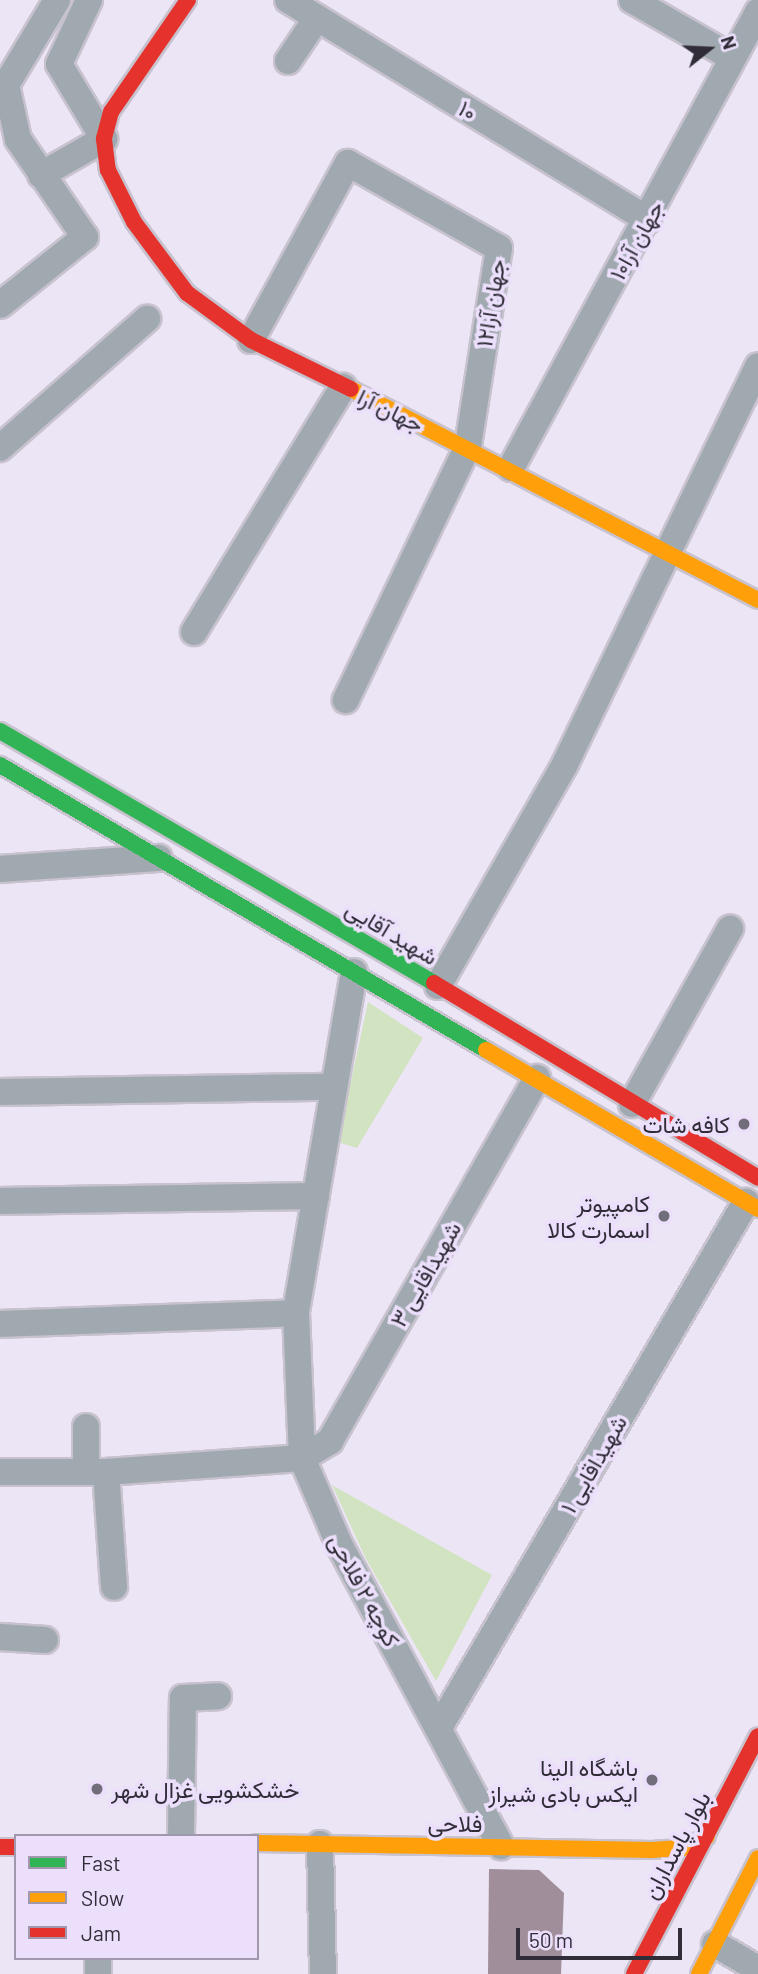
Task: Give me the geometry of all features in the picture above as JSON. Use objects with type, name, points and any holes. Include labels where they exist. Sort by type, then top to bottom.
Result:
[{"type":"main road","name":"جهان آرا","points":[[188,0],[111,112],[104,139],[108,170],[159,260],[187,293],[251,340],[511,468],[758,600]]},
{"type":"main road","name":"شهید آقایی","points":[[0,731],[438,986],[632,1104],[754,1196]]},
{"type":"main road","points":[[0,765],[537,1078],[754,1196]]},
{"type":"main road","name":"بلوار پاسداران","points":[[634,1974],[758,1736]]},
{"type":"main road","name":"فلاحی","points":[[259,1843],[652,1850],[683,1848],[707,1837]]},
{"type":"main road","points":[[652,1850],[670,1874],[671,1903]]},
{"type":"main road","points":[[699,1974],[758,1858]]},
{"type":"street","points":[[0,305],[85,237],[41,175],[9,147],[3,83],[57,0]]},
{"type":"street","name":"جهان آرا","points":[[89,0],[58,55],[104,139]]},
{"type":"street","name":"۱۰","points":[[288,0],[648,220]]},
{"type":"street","points":[[632,0],[733,58]]},
{"type":"street","name":"جهان آرا۱۰","points":[[511,468],[648,220],[758,12]]},
{"type":"street","points":[[288,61],[317,18]]},
{"type":"street","points":[[41,175],[104,139]]},
{"type":"street","name":"جهان آرا۱۲","points":[[251,340],[348,163],[499,247],[468,446]]},
{"type":"street","points":[[0,448],[147,319]]},
{"type":"street","points":[[438,986],[565,764],[664,548],[758,366]]},
{"type":"street","points":[[194,632],[343,387]]},
{"type":"street","points":[[346,700],[468,446]]},
{"type":"street","points":[[0,869],[159,858]]},
{"type":"street","points":[[632,1104],[730,929]]},
{"type":"street","name":"کوچه ۲ فلاحی","points":[[354,972],[296,1313],[302,1458],[357,1578],[440,1726],[501,1846]]},
{"type":"street","name":"۳ شهیداقایی","points":[[302,1458],[330,1441],[537,1078]]},
{"type":"street","points":[[0,1092],[334,1087]]},
{"type":"street","points":[[0,1201],[316,1196]]},
{"type":"street","name":"۱ شهیداقایی","points":[[440,1726],[754,1196]]},
{"type":"street","points":[[0,1324],[296,1313]]},
{"type":"street","points":[[86,1427],[114,1587]]},
{"type":"street","points":[[0,1472],[96,1472],[302,1458]]},
{"type":"street","points":[[0,1637],[45,1640]]},
{"type":"street","points":[[181,1834],[183,1698],[218,1696]]},
{"type":"street","points":[[320,1843],[324,1974]]},
{"type":"street","points":[[715,1944],[758,1969]]},
{"type":"green space","points":[[368,1002],[423,1038],[357,1148],[338,1142]]},
{"type":"green space","points":[[332,1485],[492,1575],[436,1681],[366,1559]]},
{"type":"building","points":[[489,1869],[539,1870],[564,1893],[561,1974],[488,1974]]},
{"type":"traffic: fast","points":[[0,731],[434,983]]},
{"type":"traffic: fast","points":[[0,765],[486,1050]]},
{"type":"traffic: slow","points":[[351,389],[758,600]]},
{"type":"traffic: slow","points":[[486,1050],[758,1209]]},
{"type":"traffic: slow","points":[[259,1843],[652,1850],[683,1848],[707,1837]]},
{"type":"traffic: slow","points":[[699,1974],[758,1858]]},
{"type":"traffic: jam","points":[[188,0],[111,112],[104,139],[108,170],[134,222],[187,293],[251,340],[351,389]]},
{"type":"traffic: jam","points":[[434,983],[758,1178]]},
{"type":"traffic: jam","points":[[634,1974],[758,1736]]},
{"type":"traffic: jam","points":[[0,1847],[14,1847]]},
{"type":"place","name":"کافه شات","points":[[744,1124]]},
{"type":"place","name":"کامپیوتر اسمارت کالا","points":[[664,1216]]},
{"type":"place","name":"باشگاه الینا ایکس بادی شیراز","points":[[652,1780]]},
{"type":"place","name":"خشکشویی غزال شهر","points":[[97,1789]]}]
